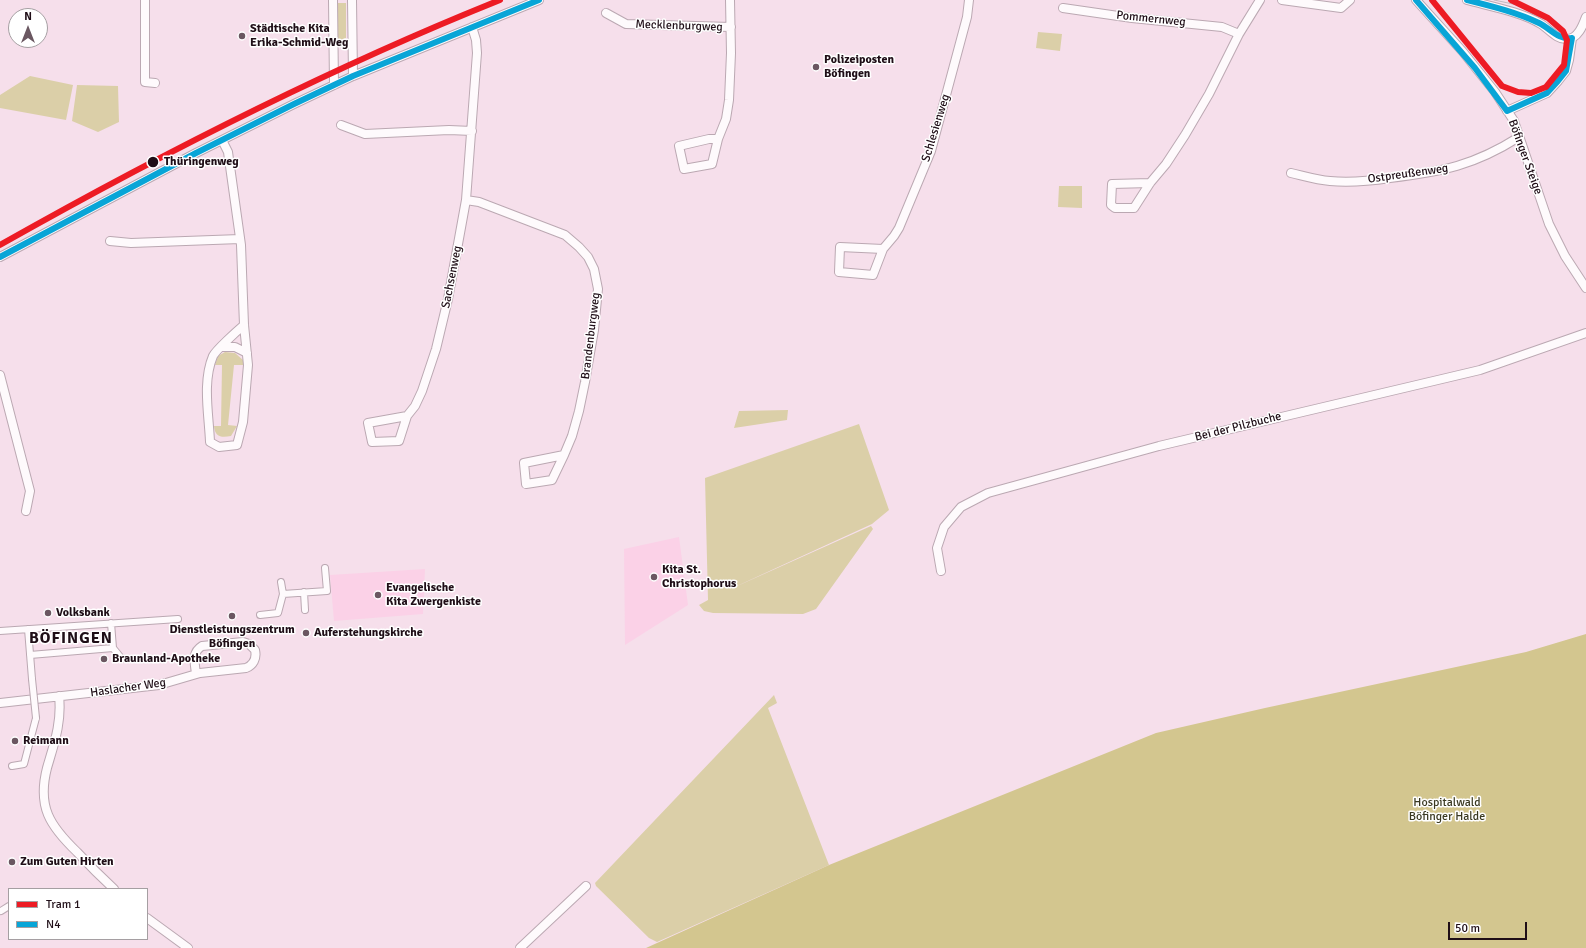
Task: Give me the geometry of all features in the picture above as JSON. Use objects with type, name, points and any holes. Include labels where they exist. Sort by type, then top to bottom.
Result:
[{"type":"street","points":[[145,0],[145,82],[155,83]]},
{"type":"street","points":[[333,0],[334,85]]},
{"type":"street","points":[[352,0],[353,76]]},
{"type":"street","points":[[0,257],[222,140],[334,85],[540,0]]},
{"type":"street","name":"Mecklenburgweg","points":[[718,139],[709,139],[679,146],[684,169],[712,164],[718,139],[726,119],[729,100],[732,53],[730,0]]},
{"type":"street","name":"Schlesienweg","points":[[883,249],[840,247],[839,272],[873,275],[883,249],[894,236],[898,228],[931,151],[965,24],[969,0]]},
{"type":"street","points":[[1150,183],[1112,184],[1111,205],[1115,208],[1134,208],[1150,183],[1166,164],[1209,94],[1239,34],[1260,0]]},
{"type":"street","points":[[1282,0],[1341,8],[1350,0]]},
{"type":"street","name":"Böfinger Steige","points":[[1416,0],[1463,52],[1494,92],[1514,122],[1549,224],[1564,256],[1586,288]]},
{"type":"street","points":[[1467,0],[1524,16],[1541,24],[1559,38],[1566,40],[1572,38],[1584,29],[1586,17]]},
{"type":"street","name":"Pommernweg","points":[[1063,8],[1132,18],[1222,27],[1239,34]]},
{"type":"street","name":"Mecklenburgweg","points":[[606,13],[626,24],[731,27]]},
{"type":"street","name":"Sachsenweg","points":[[407,416],[368,423],[372,442],[399,441],[407,416],[415,406],[422,391],[436,349],[448,300],[466,200],[477,53],[476,40],[472,27]]},
{"type":"street","points":[[1507,111],[1547,93],[1558,81],[1566,71],[1572,38]]},
{"type":"street","points":[[341,125],[365,134],[472,130]]},
{"type":"street","name":"Ostpreußenweg","points":[[1291,173],[1329,181],[1352,182],[1425,174],[1478,160],[1495,152],[1519,137]]},
{"type":"street","points":[[222,140],[228,152],[240,239],[244,325],[248,365],[243,422],[237,445],[219,447],[210,442],[207,393],[208,376],[213,354],[244,325]]},
{"type":"street","name":"Brandenburgweg","points":[[466,200],[479,202],[565,235],[588,257],[594,269],[598,289],[594,330],[579,411],[572,436],[564,455],[552,480],[526,484],[524,463],[564,455]]},
{"type":"street","points":[[110,241],[131,243],[240,239]]},
{"type":"street","name":"Bei der Pilzbuche","points":[[940,571],[937,548],[944,527],[961,507],[988,493],[1159,446],[1437,381],[1486,368],[1586,333]]},
{"type":"street","points":[[221,347],[235,347],[247,353]]},
{"type":"street","points":[[0,375],[30,491],[26,511]]},
{"type":"street","points":[[282,594],[327,591],[325,568]]},
{"type":"street","points":[[260,615],[278,613],[282,594],[281,582]]},
{"type":"street","points":[[304,592],[305,610]]},
{"type":"street","points":[[0,631],[178,618]]},
{"type":"street","points":[[112,623],[113,648],[122,658]]},
{"type":"street","points":[[12,766],[24,764],[36,718],[28,629]]},
{"type":"street","name":"Haslacher Weg","points":[[0,703],[162,684],[196,674],[246,668],[252,664],[254,660],[255,650],[249,644],[243,642],[202,646],[195,654],[196,674]]},
{"type":"street","points":[[30,655],[113,648]]},
{"type":"street","points":[[59,696],[60,721],[44,780],[45,808],[51,823],[60,835],[113,888]]},
{"type":"street","points":[[520,948],[586,886]]},
{"type":"street","points":[[1,911],[8,907]]},
{"type":"street","points":[[148,919],[188,948]]},
{"type":"shaded area","points":[[336,3],[346,3],[346,38],[335,43]]},
{"type":"shaded area","points":[[1038,32],[1062,34],[1060,51],[1036,48]]},
{"type":"shaded area","points":[[30,76],[73,85],[66,120],[0,108],[0,95]]},
{"type":"shaded area","points":[[77,85],[118,86],[119,122],[98,132],[72,121]]},
{"type":"shaded area","points":[[1059,186],[1082,186],[1082,208],[1058,207]]},
{"type":"shaded area","points":[[225,352],[235,353],[243,360],[243,365],[234,365],[228,425],[237,426],[231,436],[224,437],[217,435],[214,426],[221,426],[222,365],[215,365],[218,356]]},
{"type":"shaded area","points":[[788,410],[787,420],[734,428],[739,411]]},
{"type":"shaded area","points":[[859,424],[889,510],[872,524],[726,591],[871,526],[873,529],[816,609],[803,614],[713,613],[704,611],[699,605],[708,600],[705,478]]},
{"type":"shaded area","name":"Kita St. Christophorus","points":[[679,537],[688,605],[625,645],[624,549]]},
{"type":"shaded area","name":"Evangelische Kita Zwergenkiste","points":[[425,569],[423,614],[334,621],[330,575]]},
{"type":"shaded area","points":[[774,695],[777,703],[768,708],[829,865],[657,942],[649,938],[596,886],[595,883]]},
{"type":"green space","name":"Hospitalwald Böfinger Halde","points":[[1586,634],[1586,948],[646,948],[829,865],[1156,733],[1526,652]]},
{"type":"tram line","name":"1","points":[[0,245],[122,178],[246,114],[372,55],[500,0]]},
{"type":"tram line","name":"1","points":[[1432,0],[1502,86],[1518,92],[1531,93],[1546,87],[1564,65],[1567,40],[1563,31],[1548,18],[1511,0]]},
{"type":"tram line","points":[[1494,0],[1527,7]]},
{"type":"transit line","name":"N4","points":[[0,257],[196,153],[294,104],[353,76],[539,0]]},
{"type":"transit line","name":"N4","points":[[1416,0],[1475,68],[1507,111],[1547,93],[1566,71],[1572,38],[1559,36],[1539,23],[1521,16],[1467,0]]},
{"type":"place","name":"Städtische Kita Erika-Schmid-Weg","points":[[242,36]]},
{"type":"place","name":"Polizeiposten Böfingen","points":[[816,67]]},
{"type":"place","name":"Thüringenweg","points":[[153,162]]},
{"type":"place","name":"Kita St. Christophorus","points":[[654,577]]},
{"type":"place","name":"Evangelische Kita Zwergenkiste","points":[[378,595]]},
{"type":"place","name":"Volksbank","points":[[48,613]]},
{"type":"place","name":"Dienstleistungszentrum Böfingen","points":[[232,616]]},
{"type":"place","name":"Auferstehungskirche","points":[[306,633]]},
{"type":"place","name":"Braunland-Apotheke","points":[[104,659]]},
{"type":"place","name":"Reimann","points":[[15,741]]},
{"type":"place","name":"Zum Guten Hirten","points":[[12,862]]},
{"type":"district","name":"BÖFINGEN","points":[[71,639]]}]
